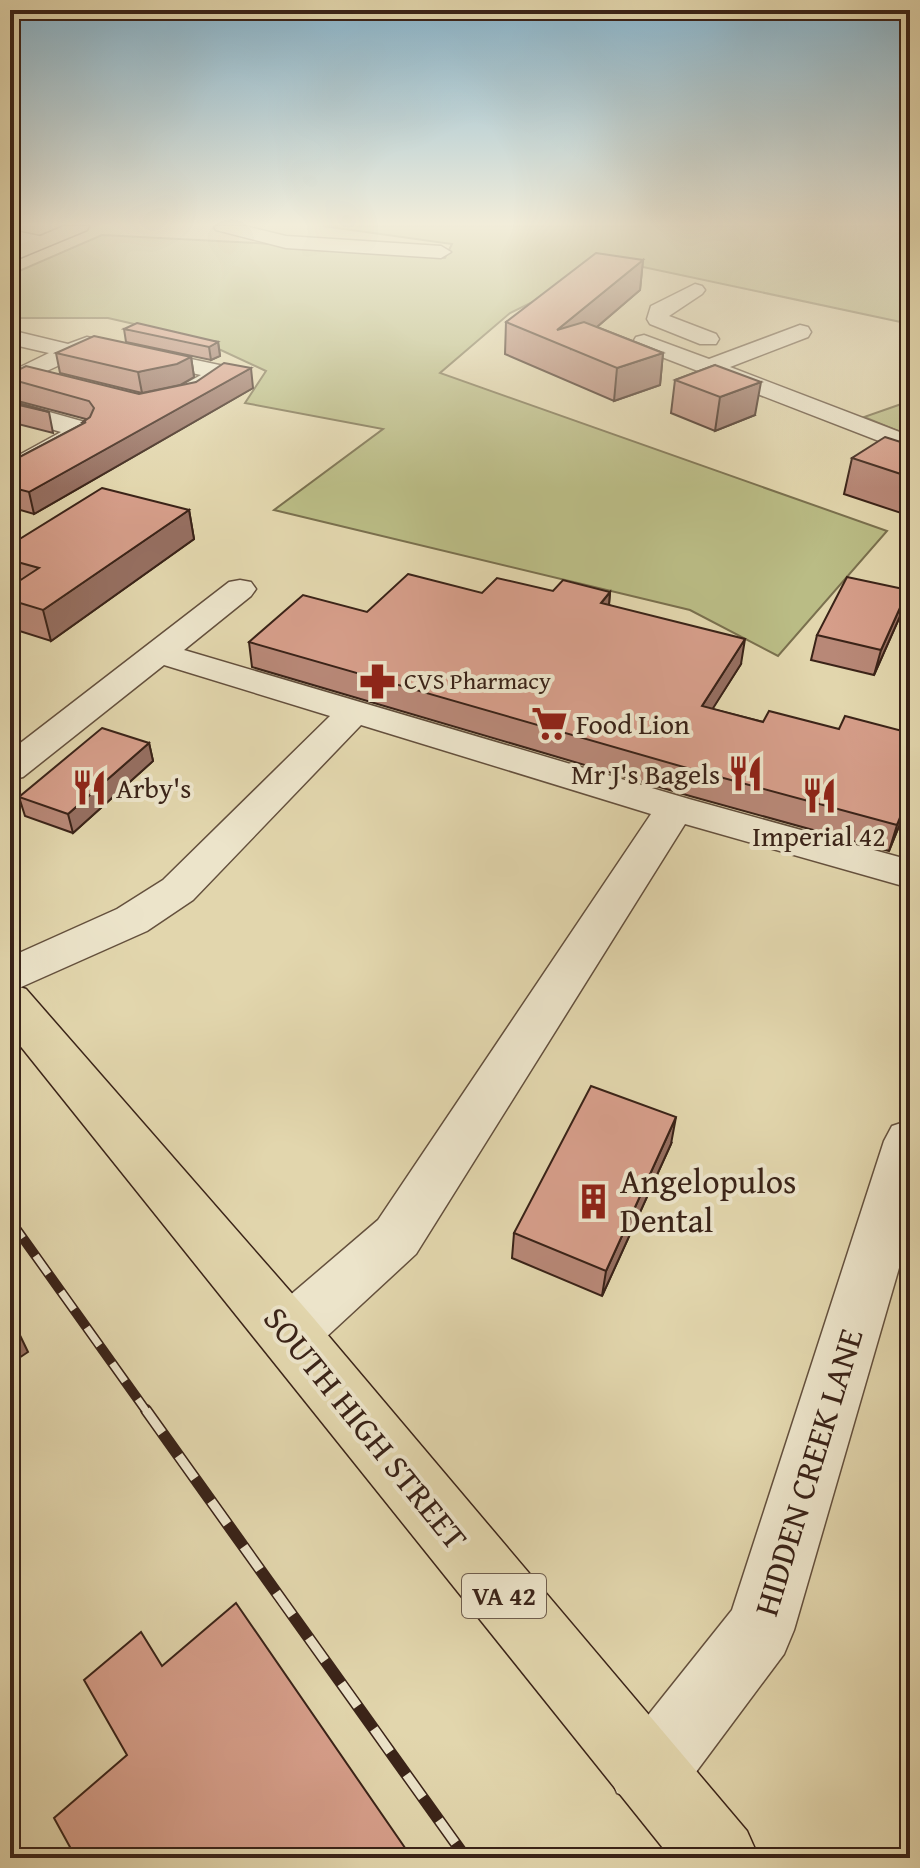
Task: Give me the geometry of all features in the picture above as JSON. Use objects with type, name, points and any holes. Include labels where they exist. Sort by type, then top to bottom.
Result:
[{"type":"main road","name":"SOUTH HIGH STREET","points":[[10,1001],[289,1333],[720,1858]]},
{"type":"street","points":[[659,313],[659,321],[782,366]]},
{"type":"street","points":[[709,367],[800,332]]},
{"type":"street","points":[[10,337],[58,365]]},
{"type":"street","points":[[644,342],[910,445]]},
{"type":"street","points":[[14,375],[58,365],[87,344],[224,373],[189,394],[154,401]]},
{"type":"street","points":[[10,353],[58,365]]},
{"type":"street","points":[[795,401],[821,386]]},
{"type":"street","points":[[10,409],[83,430],[10,471]]},
{"type":"street","points":[[10,769],[240,589]]},
{"type":"street","points":[[159,653],[675,808],[910,874]]},
{"type":"street","points":[[10,976],[132,920],[178,890],[353,713]]},
{"type":"street","points":[[289,1333],[397,1237],[675,808]]},
{"type":"street","name":"HIDDEN CREEK LANE","points":[[643,1767],[667,1750],[760,1630],[910,1141]]},
{"type":"green space","points":[[10,313],[510,313],[440,373],[887,531],[778,656],[690,610],[274,510],[383,429],[245,403],[266,371],[195,338],[108,318],[10,318]]},
{"type":"green space","points":[[859,313],[910,313],[910,324]]},
{"type":"green space","points":[[910,401],[910,436],[864,417]]},
{"type":"building","points":[[518,313],[578,313],[557,330],[584,322],[663,353],[617,368],[506,322]]},
{"type":"building","points":[[137,323],[218,342],[209,347],[124,329]]},
{"type":"building","points":[[94,336],[191,357],[177,364],[138,372],[56,353]]},
{"type":"building","points":[[224,363],[251,368],[29,492],[10,487],[10,462],[86,422],[83,422],[90,417],[94,408],[89,401],[10,379],[10,374],[26,366],[139,394],[196,382]]},
{"type":"building","points":[[715,365],[761,382],[720,397],[675,380]]},
{"type":"building","points":[[885,437],[910,445],[910,477],[852,458]]},
{"type":"building","points":[[102,488],[189,510],[43,610],[10,600],[10,587],[39,568],[10,560],[10,545]]},
{"type":"building","points":[[408,574],[482,593],[497,578],[553,591],[563,580],[610,592],[601,603],[745,639],[702,706],[763,722],[769,711],[839,729],[845,716],[910,733],[910,793],[897,825],[249,642],[303,595],[367,612]]},
{"type":"building","points":[[847,577],[908,590],[881,650],[817,635]]},
{"type":"building","points":[[102,728],[149,743],[68,814],[19,797]]},
{"type":"building","name":"Angelopulos Dental","points":[[591,1086],[676,1117],[606,1271],[514,1233]]},
{"type":"building","points":[[236,1603],[412,1858],[76,1858],[54,1818],[127,1755],[84,1680],[141,1632],[162,1666]]},
{"type":"railway","points":[[10,1220],[147,1412]]},
{"type":"railway","points":[[146,1410],[466,1858]]},
{"type":"place","name":"CVS Pharmacy","points":[[378,681]]},
{"type":"place","name":"Food Lion","points":[[550,724]]},
{"type":"place","name":"Mr J's Bagels","points":[[746,774]]},
{"type":"place","name":"Arby's","points":[[90,788]]},
{"type":"place","name":"Imperial 42","points":[[819,796]]},
{"type":"place","name":"Angelopulos Dental","points":[[594,1201]]}]
